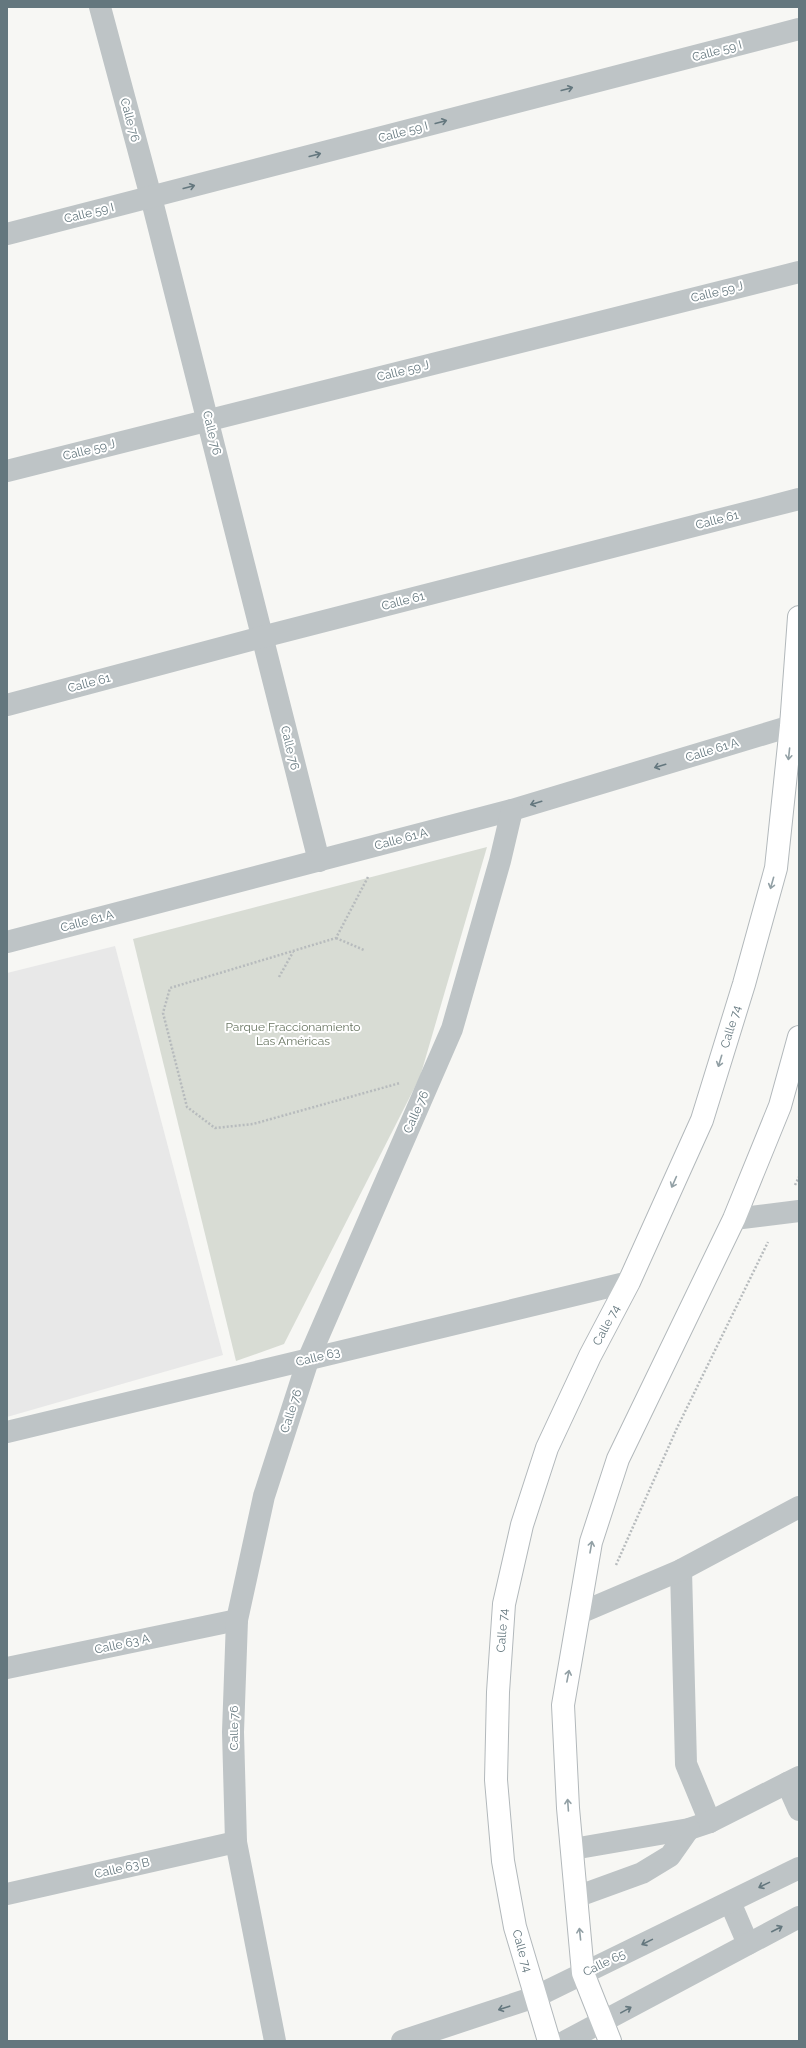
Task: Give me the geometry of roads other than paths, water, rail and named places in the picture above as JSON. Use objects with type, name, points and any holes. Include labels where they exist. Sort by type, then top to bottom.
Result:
[{"type":"main road","name":"Calle 74","points":[[549,2041],[515,1927],[504,1869],[496,1780],[498,1692],[504,1604],[522,1525],[547,1448],[590,1356],[629,1282],[702,1120],[744,984],[776,868],[795,727],[799,617]]},
{"type":"main road","points":[[606,2032],[584,1973],[568,1808],[563,1705],[591,1542],[618,1460],[734,1219],[780,1106],[799,1037]]},
{"type":"street","name":"Calle 76","points":[[100,7],[151,197],[319,860]]},
{"type":"street","name":"Calle 59 I","points":[[7,234],[799,29]]},
{"type":"street","name":"Calle 59 J","points":[[7,470],[799,272]]},
{"type":"street","name":"Calle 61","points":[[7,705],[262,637],[799,499]]},
{"type":"street","name":"Calle 61 A","points":[[7,942],[512,810],[795,727]]},
{"type":"street","name":"Calle 76","points":[[275,2041],[236,1842],[233,1732],[237,1620],[264,1496],[308,1360],[452,1028],[500,861],[512,810]]},
{"type":"street","points":[[734,1219],[797,1216]]},
{"type":"street","name":"Calle 63","points":[[7,1432],[629,1282]]},
{"type":"street","points":[[580,1613],[681,1570],[799,1507]]},
{"type":"street","points":[[681,1570],[686,1764],[710,1822]]},
{"type":"street","name":"Calle 63 A","points":[[7,1668],[237,1620]]},
{"type":"street","points":[[573,1849],[689,1829],[710,1822],[793,1780],[799,1810]]},
{"type":"street","points":[[576,1897],[642,1873],[670,1856],[689,1829]]},
{"type":"street","name":"Calle 63 B","points":[[7,1894],[236,1842]]},
{"type":"street","name":"Calle 65","points":[[402,2041],[535,1997],[799,1868]]},
{"type":"street","points":[[730,1902],[748,1944]]},
{"type":"street","points":[[566,2041],[606,2032],[748,1944],[799,1918]]},
{"type":"park label","name":"Parque Fraccionamiento Las Américas","points":[[293,1034]]}]
